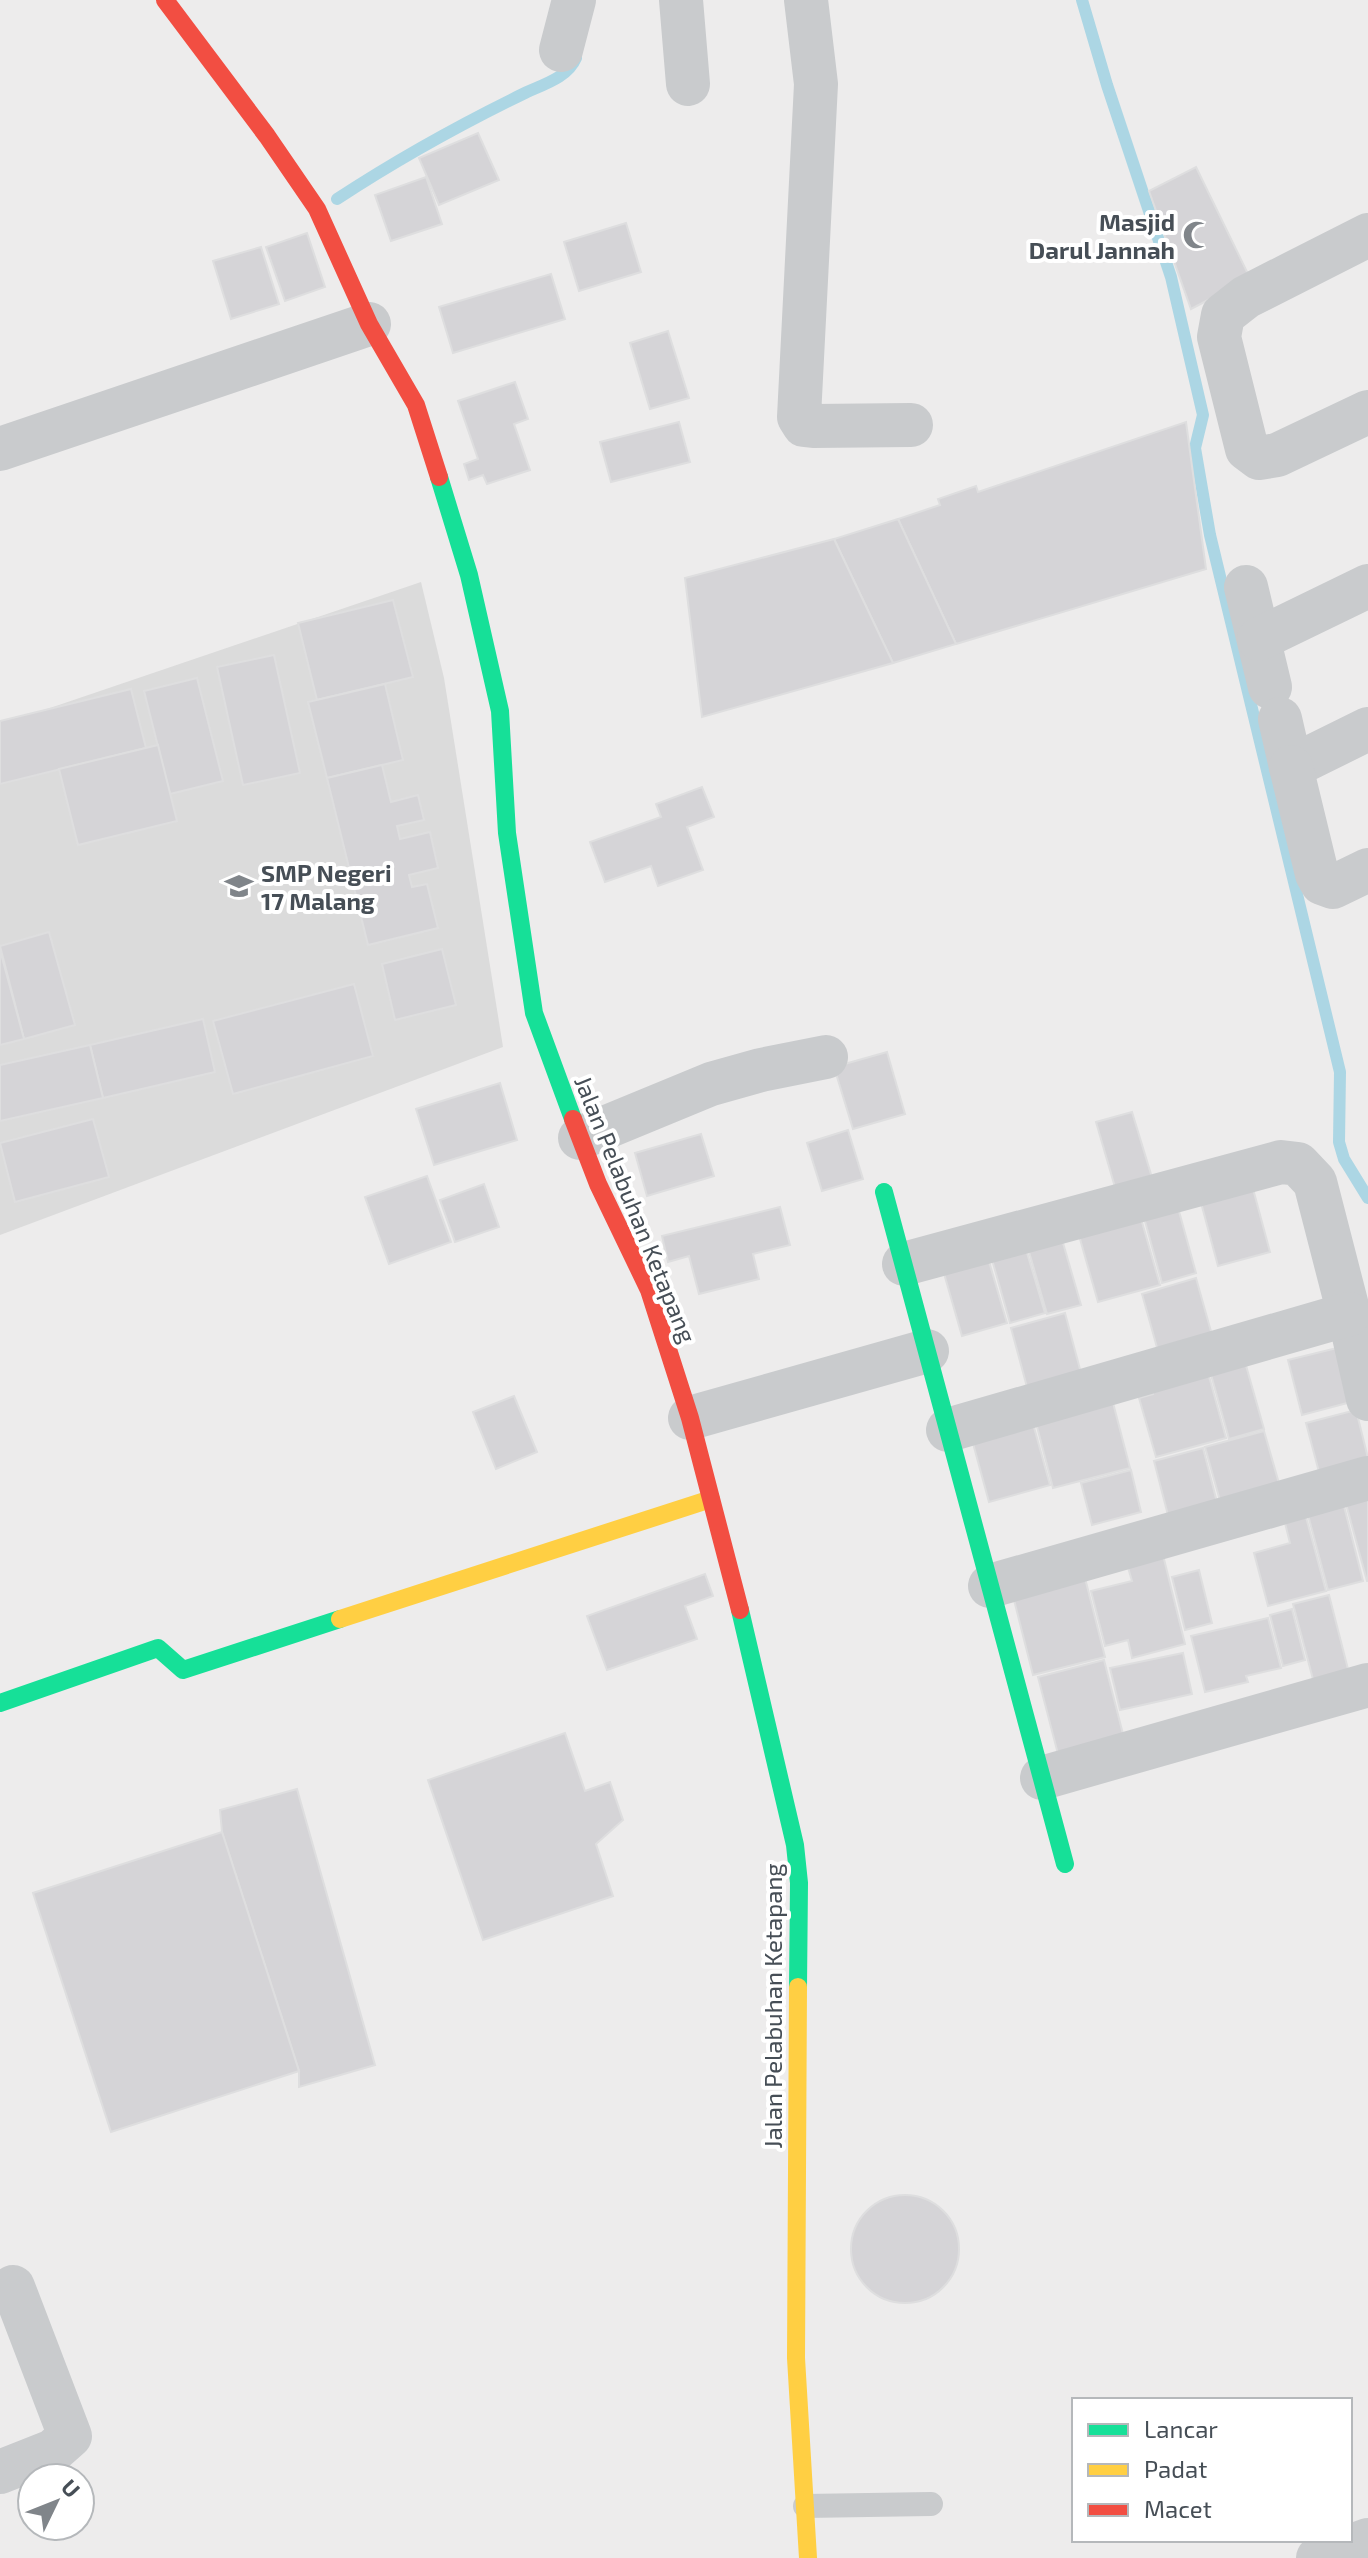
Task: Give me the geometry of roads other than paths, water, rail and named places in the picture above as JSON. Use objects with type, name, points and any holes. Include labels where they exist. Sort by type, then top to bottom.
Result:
[{"type":"street","name":"Jalan Pelabuhan Ketapang","points":[[165,0],[317,209],[369,324],[416,405],[469,575],[500,711],[507,833],[532,999],[552,1066],[598,1184],[649,1290],[690,1418],[758,1678],[795,1845],[799,1883],[796,2358],[808,2558]]},
{"type":"street","points":[[561,50],[574,0]]},
{"type":"street","points":[[681,0],[688,84]]},
{"type":"street","points":[[806,0],[816,84],[799,417],[804,425],[813,426],[911,425]]},
{"type":"street","points":[[1368,235],[1246,297],[1223,315],[1219,337],[1247,449],[1259,458],[1277,455],[1368,412]]},
{"type":"street","points":[[0,449],[369,324]]},
{"type":"street","points":[[1259,639],[1368,586]]},
{"type":"street","points":[[1246,587],[1317,874],[1322,883],[1333,887],[1368,870]]},
{"type":"street","points":[[1291,767],[1368,729]]},
{"type":"street","points":[[580,1138],[711,1084],[826,1057]]},
{"type":"street","points":[[904,1264],[1281,1162],[1298,1164],[1315,1182],[1368,1399]]},
{"type":"street","points":[[884,1192],[1065,1864]]},
{"type":"street","points":[[948,1430],[1349,1314]]},
{"type":"street","points":[[690,1418],[927,1351]]},
{"type":"street","points":[[990,1586],[1368,1478]]},
{"type":"street","points":[[0,1703],[158,1648],[183,1670],[711,1499]]},
{"type":"street","points":[[1042,1778],[1368,1685]]},
{"type":"street","points":[[0,2472],[53,2451],[70,2436],[13,2287]]},
{"type":"street","points":[[1318,2558],[1368,2540]]},
{"type":"lane","points":[[805,2506],[931,2504]]},
{"type":"waterway","points":[[1082,0],[1171,277],[1203,415],[1195,448],[1210,535],[1340,1072],[1339,1142],[1344,1159],[1368,1198]]},
{"type":"waterway","points":[[337,199],[454,129],[555,79],[568,70],[576,58]]},
{"type":"place","name":"Masjid Darul Jannah","points":[[1197,235]]},
{"type":"place","name":"SMP Negeri 17 Malang","points":[[239,886]]}]
